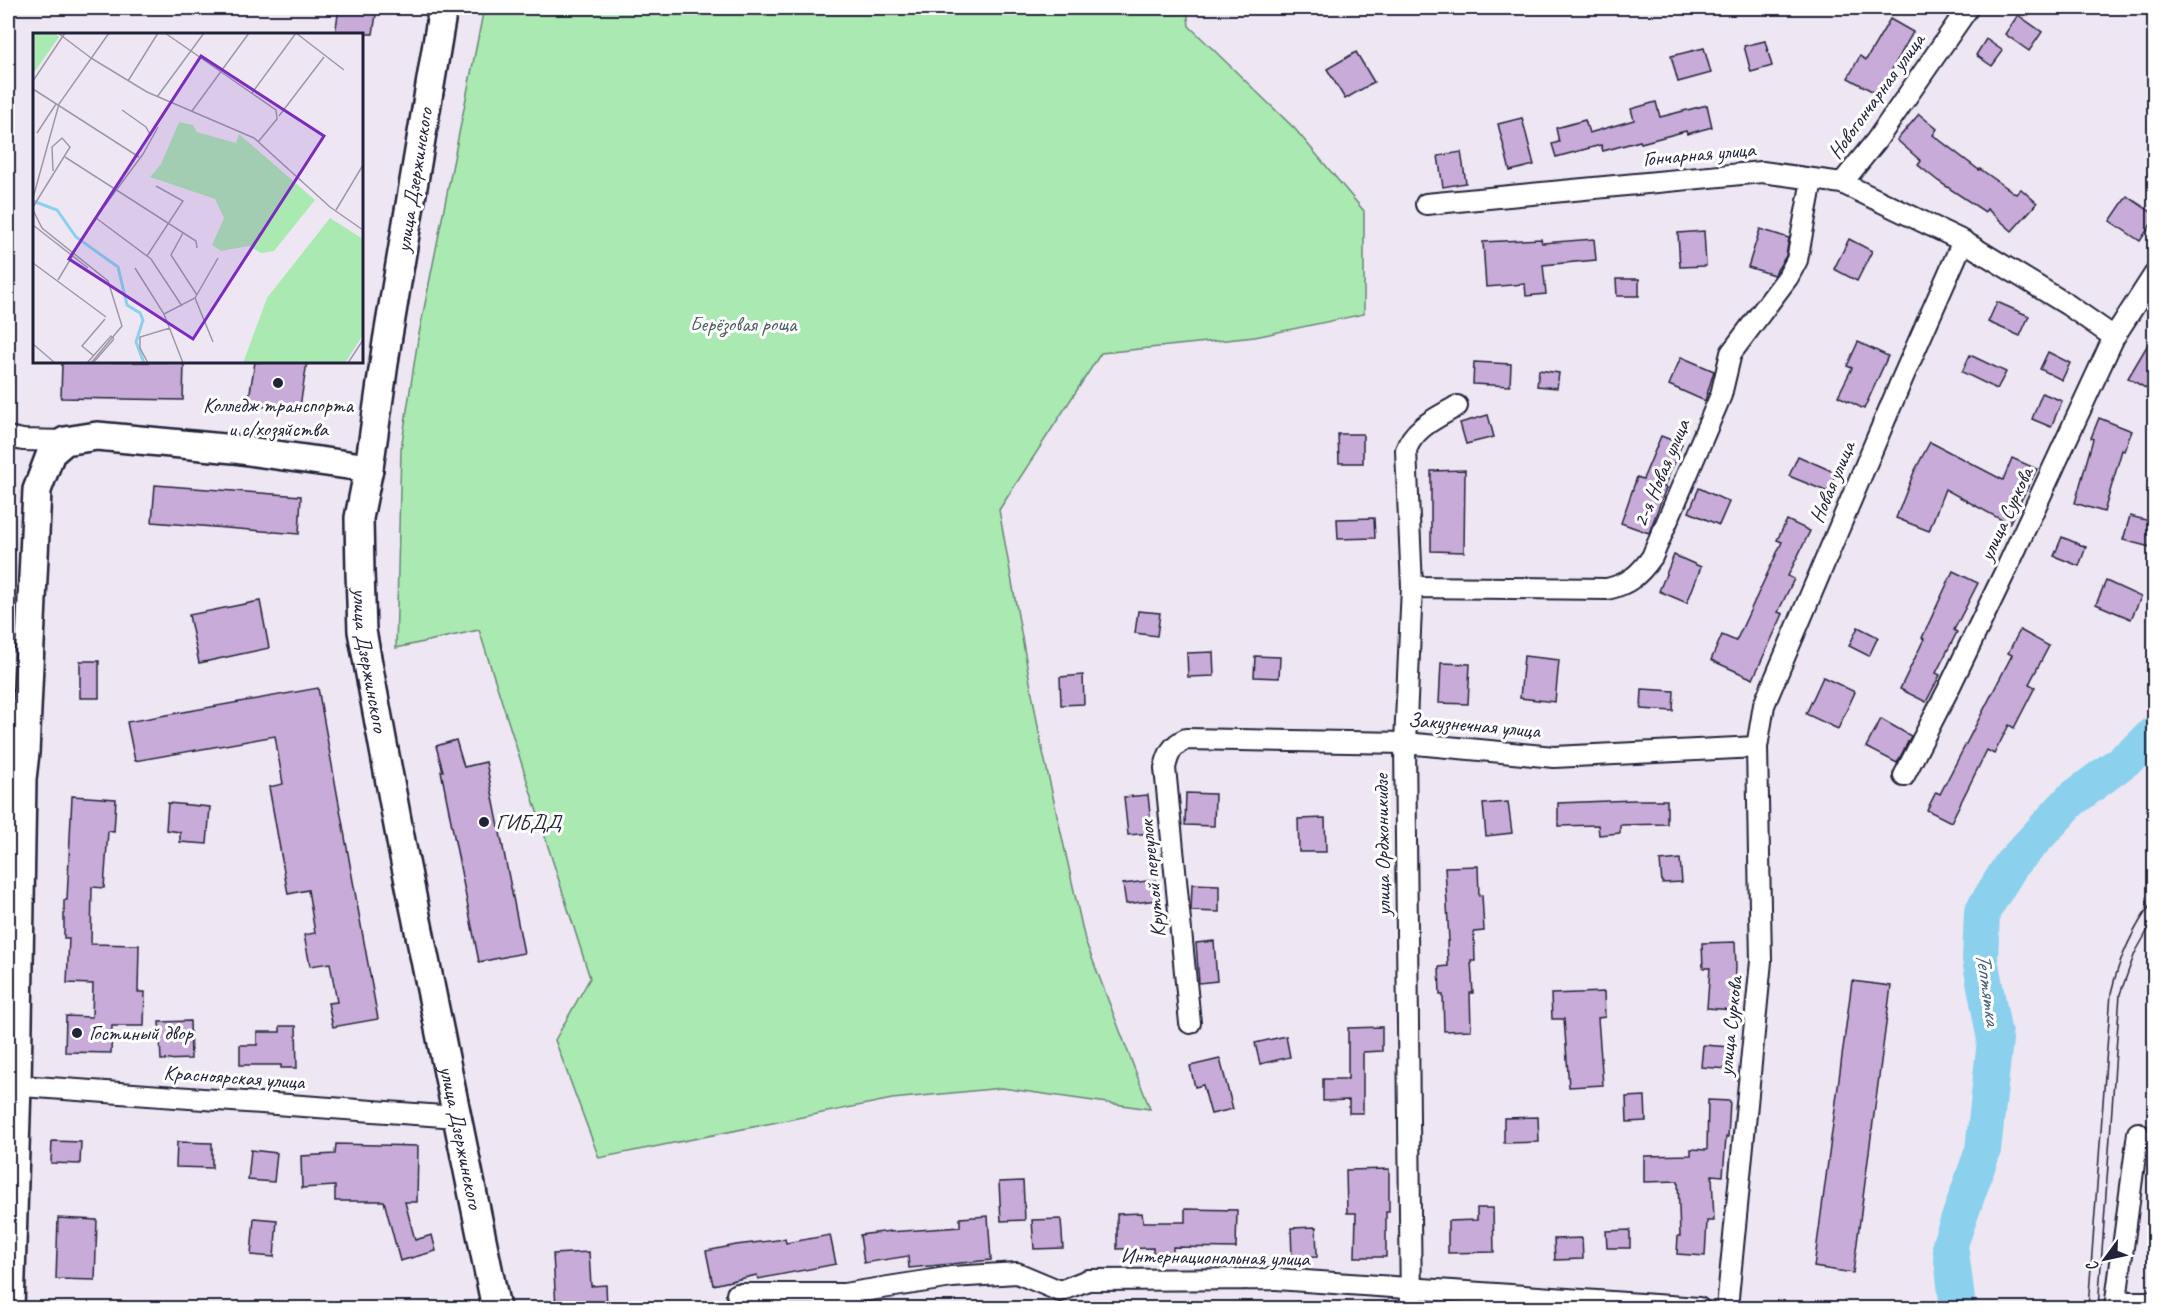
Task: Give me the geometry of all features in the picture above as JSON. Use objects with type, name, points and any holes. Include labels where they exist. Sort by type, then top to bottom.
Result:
[{"type":"main road","name":"улица Дзержинского","points":[[443,8],[359,518],[362,631],[404,858],[496,1308]]},
{"type":"main road","points":[[10,1308],[12,1085],[22,779],[16,753],[38,490],[51,453],[65,441],[97,436],[234,449],[369,468]]},
{"type":"street","name":"Новогончарная улица","points":[[1842,183],[1876,141],[1968,8]]},
{"type":"street","name":"Гончарная улица","points":[[1426,204],[1762,172],[1842,183],[1963,241],[2068,305],[2114,337]]},
{"type":"street","name":"2-я Новая улица","points":[[1412,587],[1607,588],[1630,581],[1641,573],[1652,557],[1721,395],[1731,353],[1788,277],[1797,260],[1812,180]]},
{"type":"street","name":"Новая улица","points":[[1757,747],[1764,705],[1776,675],[1963,241]]},
{"type":"street","name":"улица Суркова","points":[[1904,776],[2005,572],[2114,337],[2154,275]]},
{"type":"street","name":"улица Орджоникидзе","points":[[1411,1308],[1405,742],[1412,587],[1406,450],[1418,430],[1457,406]]},
{"type":"street","points":[[8,437],[23,440],[65,441]]},
{"type":"street","name":"Закузнечная улица","points":[[1186,739],[1405,742],[1554,757],[1757,747]]},
{"type":"street","name":"Крутой переулок","points":[[1186,739],[1177,743],[1168,755],[1164,768],[1190,1023]]},
{"type":"street","name":"улица Суркова","points":[[1727,1308],[1761,961],[1757,747]]},
{"type":"street","name":"Красноярская улица","points":[[12,1085],[457,1118]]},
{"type":"street","points":[[2138,1133],[2115,1305],[2154,1302]]},
{"type":"street","name":"Интернациональная улица","points":[[736,1294],[839,1301],[952,1277],[1017,1273],[1061,1300],[1089,1280],[1276,1279],[1699,1308]]},
{"type":"green space","name":"Берёзовая роща","points":[[484,8],[1187,8],[1189,26],[1295,129],[1364,211],[1364,314],[1255,337],[1101,353],[999,510],[1041,743],[1085,940],[1150,1109],[1002,1088],[892,1099],[599,1158],[555,1040],[590,978],[479,630],[396,648],[401,449],[418,339]]},
{"type":"building","points":[[339,8],[377,8],[373,34],[335,33]]},
{"type":"building","points":[[2018,15],[2042,32],[2029,51],[2005,34]]},
{"type":"building","points":[[1890,19],[1913,32],[1890,73],[1893,74],[1881,96],[1848,78],[1860,56],[1866,60]]},
{"type":"building","points":[[1986,39],[2003,51],[1992,66],[1976,55]]},
{"type":"building","points":[[1765,41],[1772,66],[1751,72],[1744,46]]},
{"type":"building","points":[[1704,48],[1711,73],[1678,82],[1671,56]]},
{"type":"building","points":[[1356,52],[1374,82],[1345,99],[1327,69]]},
{"type":"building","points":[[1656,102],[1660,117],[1707,105],[1712,127],[1687,134],[1686,131],[1641,143],[1640,141],[1603,151],[1601,145],[1556,157],[1552,144],[1559,142],[1556,128],[1585,120],[1589,133],[1634,120],[1631,109]]},
{"type":"building","points":[[1919,114],[1937,129],[1933,135],[1979,170],[2016,194],[2021,189],[2037,203],[2012,231],[1987,209],[1985,212],[1938,181],[1918,165],[1921,161],[1897,140]]},
{"type":"building","points":[[1522,118],[1534,165],[1510,171],[1498,124]]},
{"type":"building","points":[[1461,152],[1466,183],[1443,187],[1438,156]]},
{"type":"building","points":[[2127,196],[2154,214],[2154,220],[2140,241],[2110,221]]},
{"type":"building","points":[[1760,229],[1789,238],[1786,256],[1774,275],[1748,267]]},
{"type":"building","points":[[1704,231],[1706,266],[1680,267],[1678,233]]},
{"type":"building","points":[[1541,239],[1542,243],[1594,239],[1596,260],[1543,265],[1546,294],[1526,296],[1525,284],[1486,287],[1483,242]]},
{"type":"building","points":[[1849,239],[1872,251],[1857,281],[1834,269]]},
{"type":"building","points":[[1616,279],[1639,279],[1639,296],[1617,296]]},
{"type":"building","points":[[1997,302],[2029,316],[2020,336],[1988,322]]},
{"type":"building","points":[[2154,334],[2154,393],[2128,378]]},
{"type":"building","points":[[1858,342],[1888,356],[1864,409],[1838,396],[1852,368],[1847,366]]},
{"type":"building","points":[[2048,352],[2070,363],[2062,380],[2040,369]]},
{"type":"building","points":[[1970,355],[2006,372],[1997,389],[1962,372]]},
{"type":"building","points":[[1681,357],[1714,371],[1705,401],[1669,385]]},
{"type":"building","points":[[1474,362],[1511,364],[1510,386],[1473,384]]},
{"type":"building","points":[[62,363],[184,363],[183,400],[61,398]]},
{"type":"building","name":"Колледж транспорта и с/хозяйства","points":[[255,363],[307,363],[299,413],[248,404]]},
{"type":"building","points":[[1539,370],[1559,373],[1557,388],[1537,386]]},
{"type":"building","points":[[2042,393],[2062,401],[2051,427],[2032,419]]},
{"type":"building","points":[[1488,415],[1494,437],[1466,444],[1460,423]]},
{"type":"building","points":[[2099,418],[2132,431],[2124,451],[2122,450],[2104,512],[2075,503],[2093,439],[2091,438]]},
{"type":"building","points":[[1338,434],[1363,434],[1363,463],[1339,463]]},
{"type":"building","points":[[1661,436],[1682,444],[1664,487],[1666,488],[1649,533],[1621,523],[1637,477],[1643,479]]},
{"type":"building","points":[[1930,442],[2003,480],[2012,458],[2037,469],[2009,524],[1945,489],[1929,531],[1896,518],[1914,472]]},
{"type":"building","points":[[1798,456],[1836,473],[1828,492],[1789,476]]},
{"type":"building","points":[[1465,470],[1464,552],[1431,551],[1431,471]]},
{"type":"building","points":[[155,485],[301,496],[299,534],[152,522]]},
{"type":"building","points":[[1699,488],[1729,502],[1719,525],[1689,512]]},
{"type":"building","points":[[2130,516],[2154,522],[2154,548],[2123,540]]},
{"type":"building","points":[[1374,518],[1375,538],[1338,539],[1337,519]]},
{"type":"building","points":[[1787,520],[1810,531],[1788,576],[1794,579],[1778,612],[1783,614],[1753,679],[1711,660],[1722,635],[1736,641],[1782,542],[1777,540]]},
{"type":"building","points":[[2062,537],[2086,547],[2079,566],[2054,556]]},
{"type":"building","points":[[1674,555],[1701,567],[1687,603],[1659,591]]},
{"type":"building","points":[[1953,571],[1978,583],[1954,630],[1957,632],[1936,673],[1940,675],[1926,702],[1900,689]]},
{"type":"building","points":[[2106,581],[2141,597],[2131,619],[2096,604]]},
{"type":"building","points":[[260,601],[269,648],[199,663],[189,615]]},
{"type":"building","points":[[1138,611],[1160,613],[1157,636],[1135,633]]},
{"type":"building","points":[[1858,627],[1878,637],[1869,656],[1849,646]]},
{"type":"building","points":[[2020,630],[2049,646],[2029,684],[2035,687],[2014,728],[2009,725],[1994,754],[1987,750],[1951,822],[1927,810],[1936,792],[1940,794],[2012,655],[2008,653]]},
{"type":"building","points":[[1213,652],[1214,676],[1188,677],[1187,653]]},
{"type":"building","points":[[1255,656],[1280,657],[1279,678],[1254,677]]},
{"type":"building","points":[[1524,656],[1559,660],[1555,702],[1520,698]]},
{"type":"building","points":[[80,661],[99,661],[99,698],[80,698]]},
{"type":"building","points":[[1441,663],[1470,664],[1468,704],[1439,703]]},
{"type":"building","points":[[1083,675],[1084,704],[1061,705],[1060,677]]},
{"type":"building","points":[[1823,677],[1855,692],[1838,729],[1806,714]]},
{"type":"building","points":[[318,688],[378,1019],[333,1027],[328,1003],[337,1002],[330,963],[310,966],[304,935],[315,933],[308,890],[288,894],[269,787],[283,784],[275,736],[135,761],[127,722]]},
{"type":"building","points":[[1642,689],[1674,691],[1673,711],[1641,709]]},
{"type":"building","points":[[1881,719],[1911,736],[1897,763],[1866,747]]},
{"type":"building","points":[[456,740],[464,767],[486,762],[524,953],[479,962],[441,771],[443,771],[436,746]]},
{"type":"building","points":[[1186,793],[1215,794],[1214,826],[1185,825]]},
{"type":"building","points":[[1148,795],[1152,833],[1128,835],[1124,797]]},
{"type":"building","points":[[72,796],[116,799],[114,832],[108,831],[104,888],[92,887],[91,944],[139,945],[138,992],[145,992],[144,1026],[112,1026],[111,1053],[65,1052],[66,1016],[92,1017],[93,984],[67,983],[69,938],[64,938],[64,900],[67,900]]},
{"type":"building","points":[[1667,800],[1667,824],[1620,825],[1620,833],[1599,835],[1598,825],[1558,826],[1558,803]]},
{"type":"building","points":[[1508,802],[1512,833],[1486,836],[1483,804]]},
{"type":"building","points":[[168,803],[210,807],[207,844],[180,842],[180,832],[166,830]]},
{"type":"building","points":[[1325,818],[1326,852],[1299,852],[1298,819]]},
{"type":"building","points":[[1680,859],[1682,882],[1662,883],[1660,861]]},
{"type":"building","points":[[1478,866],[1484,931],[1474,932],[1475,961],[1471,961],[1473,993],[1470,993],[1471,1030],[1444,1031],[1443,995],[1440,995],[1439,967],[1448,966],[1445,867]]},
{"type":"building","points":[[1155,880],[1157,900],[1126,904],[1123,884]]},
{"type":"building","points":[[1192,884],[1219,885],[1219,912],[1191,911]]},
{"type":"building","points":[[1214,941],[1217,981],[1199,983],[1196,943]]},
{"type":"building","points":[[1735,942],[1733,1010],[1707,1008],[1710,968],[1703,968],[1702,943]]},
{"type":"building","points":[[1852,981],[1891,986],[1853,1273],[1814,1267]]},
{"type":"building","points":[[1604,992],[1605,1017],[1598,1018],[1603,1085],[1569,1087],[1564,1019],[1552,1019],[1551,994]]},
{"type":"building","points":[[190,1021],[191,1059],[161,1060],[159,1022]]},
{"type":"building","points":[[280,1026],[296,1026],[297,1068],[281,1068],[281,1065],[240,1065],[240,1045],[257,1045],[257,1032],[280,1032]]},
{"type":"building","points":[[1382,1027],[1382,1051],[1363,1052],[1363,1113],[1349,1113],[1349,1100],[1323,1101],[1323,1079],[1348,1079],[1348,1028]]},
{"type":"building","points":[[1286,1036],[1290,1057],[1260,1064],[1255,1043]]},
{"type":"building","points":[[1703,1045],[1731,1047],[1729,1069],[1701,1067]]},
{"type":"building","points":[[1220,1059],[1233,1109],[1211,1114],[1203,1085],[1195,1087],[1190,1066]]},
{"type":"building","points":[[1645,1096],[1646,1121],[1627,1122],[1626,1097]]},
{"type":"building","points":[[1708,1100],[1730,1101],[1723,1176],[1712,1175],[1714,1221],[1707,1221],[1705,1256],[1677,1254],[1678,1236],[1680,1236],[1678,1181],[1644,1182],[1644,1156],[1691,1155],[1691,1149],[1707,1150]]},
{"type":"building","points":[[1538,1117],[1539,1142],[1504,1143],[1504,1118]]},
{"type":"building","points":[[52,1141],[81,1142],[80,1164],[51,1163]]},
{"type":"building","points":[[177,1142],[212,1143],[212,1168],[176,1167]]},
{"type":"building","points":[[336,1144],[418,1146],[417,1202],[405,1202],[415,1240],[432,1235],[436,1251],[400,1261],[384,1201],[335,1201],[335,1186],[302,1188],[301,1156],[335,1154]]},
{"type":"building","points":[[251,1150],[277,1153],[274,1182],[248,1180]]},
{"type":"building","points":[[1389,1169],[1386,1257],[1355,1257],[1356,1213],[1347,1213],[1346,1170]]},
{"type":"building","points":[[1023,1181],[1025,1220],[1001,1221],[999,1182]]},
{"type":"building","points":[[1477,1208],[1493,1208],[1494,1252],[1448,1253],[1448,1221],[1477,1220]]},
{"type":"building","points":[[1185,1209],[1237,1210],[1236,1248],[1173,1247],[1173,1253],[1153,1253],[1153,1248],[1117,1249],[1117,1214],[1142,1213],[1143,1222],[1185,1222]]},
{"type":"building","points":[[988,1216],[991,1260],[909,1268],[908,1256],[864,1263],[860,1235],[960,1227],[960,1218]]},
{"type":"building","points":[[58,1218],[97,1220],[95,1280],[56,1279]]},
{"type":"building","points":[[254,1218],[277,1220],[274,1257],[251,1255]]},
{"type":"building","points":[[1061,1219],[1063,1248],[1034,1249],[1032,1220]]},
{"type":"building","points":[[1316,1227],[1317,1257],[1292,1258],[1291,1228]]},
{"type":"building","points":[[1630,1230],[1630,1248],[1607,1248],[1606,1231]]},
{"type":"building","points":[[830,1235],[836,1264],[758,1279],[757,1275],[713,1285],[706,1251],[785,1239],[786,1243]]},
{"type":"building","points":[[1582,1238],[1583,1259],[1555,1260],[1554,1239]]},
{"type":"building","points":[[589,1252],[591,1286],[606,1285],[607,1308],[556,1308],[553,1254]]},
{"type":"waterway","name":"Тептятка","points":[[1958,1308],[1950,1244],[1983,1150],[1995,1040],[1980,959],[1982,912],[2011,865],[2071,800],[2138,750],[2154,734]]},
{"type":"tram line","points":[[2088,1308],[2111,993],[2128,944],[2154,900]]},
{"type":"tram line","points":[[2098,1308],[2120,994],[2135,953],[2154,919]]},
{"type":"place","name":"Колледж транспорта и с/хозяйства","points":[[278,383]]},
{"type":"place","name":"ГИБДД","points":[[484,822]]},
{"type":"place","name":"Гостиный двор","points":[[77,1033]]}]
